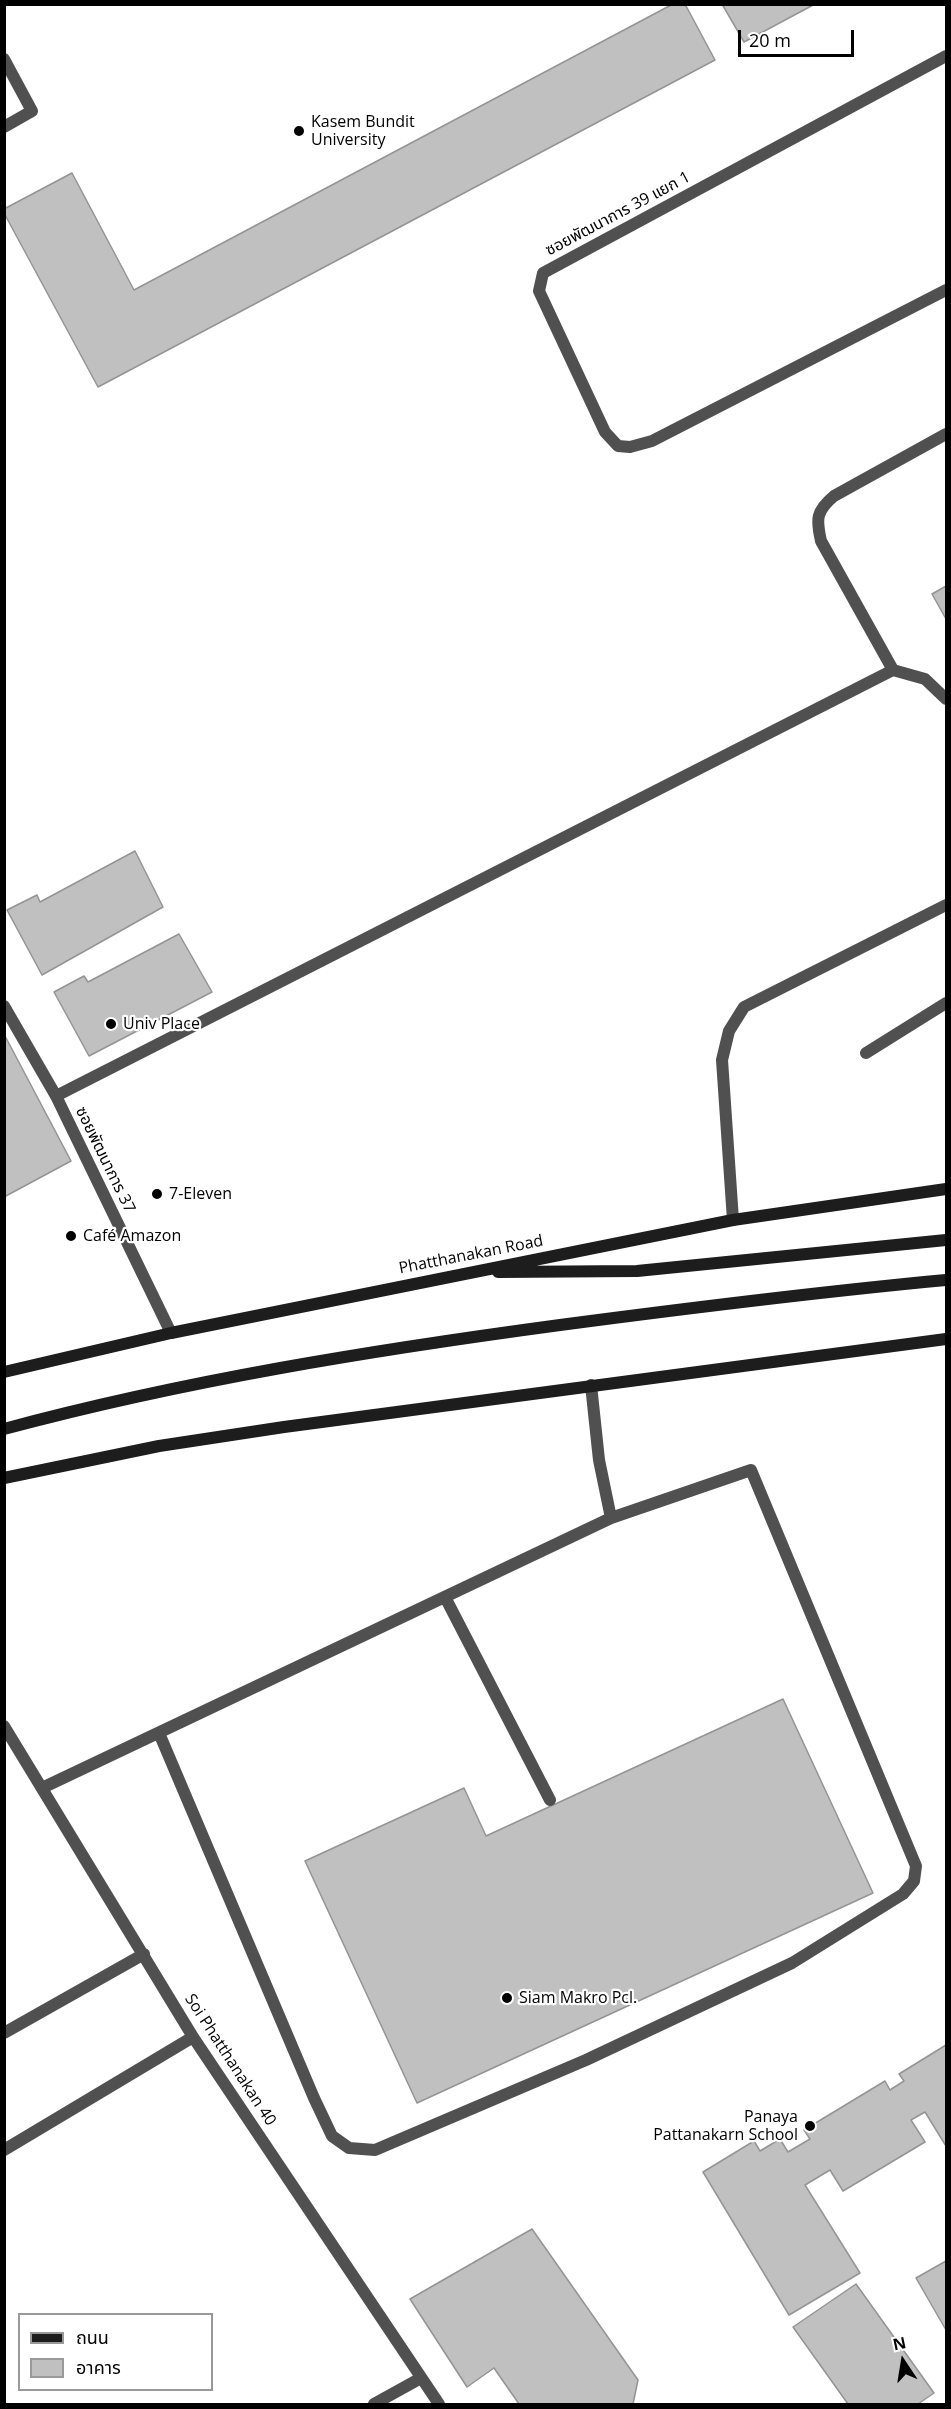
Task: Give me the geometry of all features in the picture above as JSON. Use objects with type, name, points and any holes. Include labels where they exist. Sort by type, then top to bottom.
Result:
[{"type":"main road","name":"Phatthanakan Road","points":[[4,1372],[171,1333],[733,1220],[946,1189]]},
{"type":"main road","points":[[470,1272],[638,1271],[946,1240]]},
{"type":"main road","points":[[4,1429],[173,1389],[302,1364],[469,1337],[686,1308],[946,1280]]},
{"type":"main road","points":[[4,1478],[170,1444],[591,1384],[946,1339]]},
{"type":"street","name":"ซอยพัฒนาการ 39 แยก 1","points":[[946,56],[543,273],[539,291],[605,432],[618,446],[630,447],[652,441],[946,290]]},
{"type":"street","points":[[4,59],[32,111],[4,127]]},
{"type":"street","points":[[893,670],[821,541],[818,518],[822,506],[834,496],[946,434]]},
{"type":"street","points":[[56,1096],[893,670],[925,679],[946,699]]},
{"type":"street","points":[[733,1220],[722,1060],[729,1031],[744,1007],[946,904]]},
{"type":"street","points":[[866,1053],[946,1003]]},
{"type":"street","name":"ซอยพัฒนาการ 37","points":[[4,1006],[56,1096],[171,1333]]},
{"type":"street","points":[[591,1384],[599,1460],[611,1518]]},
{"type":"street","points":[[42,1788],[159,1732],[611,1518],[751,1470],[916,1866],[914,1881],[903,1894],[792,1963],[586,2060],[375,2150],[349,2148],[332,2136],[314,2098],[159,1732]]},
{"type":"street","points":[[445,1597],[550,1800]]},
{"type":"street","name":"Soi Phatthanakan 40","points":[[4,1726],[194,2037],[439,2404]]},
{"type":"street","points":[[4,2033],[144,1954]]},
{"type":"street","points":[[4,2150],[194,2037]]},
{"type":"street","points":[[374,2404],[421,2378]]},
{"type":"building","points":[[673,4],[685,4],[715,60],[98,387],[4,213],[4,209],[72,173],[134,290]]},
{"type":"building","points":[[722,4],[815,4],[744,42]]},
{"type":"building","points":[[946,586],[946,619],[932,594]]},
{"type":"building","points":[[135,851],[163,907],[42,975],[7,910],[37,895],[40,902]]},
{"type":"building","name":"Univ Place","points":[[179,934],[212,992],[89,1056],[54,992],[84,976],[88,982]]},
{"type":"building","points":[[4,1034],[71,1161],[4,1197]]},
{"type":"building","name":"Siam Makro Pcl.","points":[[783,1699],[873,1893],[417,2103],[305,1861],[464,1788],[486,1836]]},
{"type":"building","points":[[946,2045],[946,2146],[925,2112],[911,2120],[925,2142],[843,2191],[830,2170],[805,2185],[860,2273],[789,2315],[703,2172],[754,2141],[760,2151],[780,2139],[788,2152],[810,2139],[804,2130],[885,2081],[890,2090],[904,2081],[899,2074]]},
{"type":"building","points":[[532,2229],[638,2380],[633,2404],[519,2404],[494,2368],[467,2387],[410,2299]]},
{"type":"building","points":[[946,2261],[946,2330],[916,2278]]},
{"type":"building","points":[[856,2284],[934,2393],[918,2404],[848,2404],[793,2327]]},
{"type":"place","name":"Kasem Bundit University","points":[[299,131]]},
{"type":"place","name":"Univ Place","points":[[111,1024]]},
{"type":"place","name":"7-Eleven","points":[[157,1194]]},
{"type":"place","name":"Café Amazon","points":[[71,1236]]},
{"type":"place","name":"Siam Makro Pcl.","points":[[507,1998]]},
{"type":"place","name":"Panaya Pattanakarn School","points":[[810,2126]]}]
